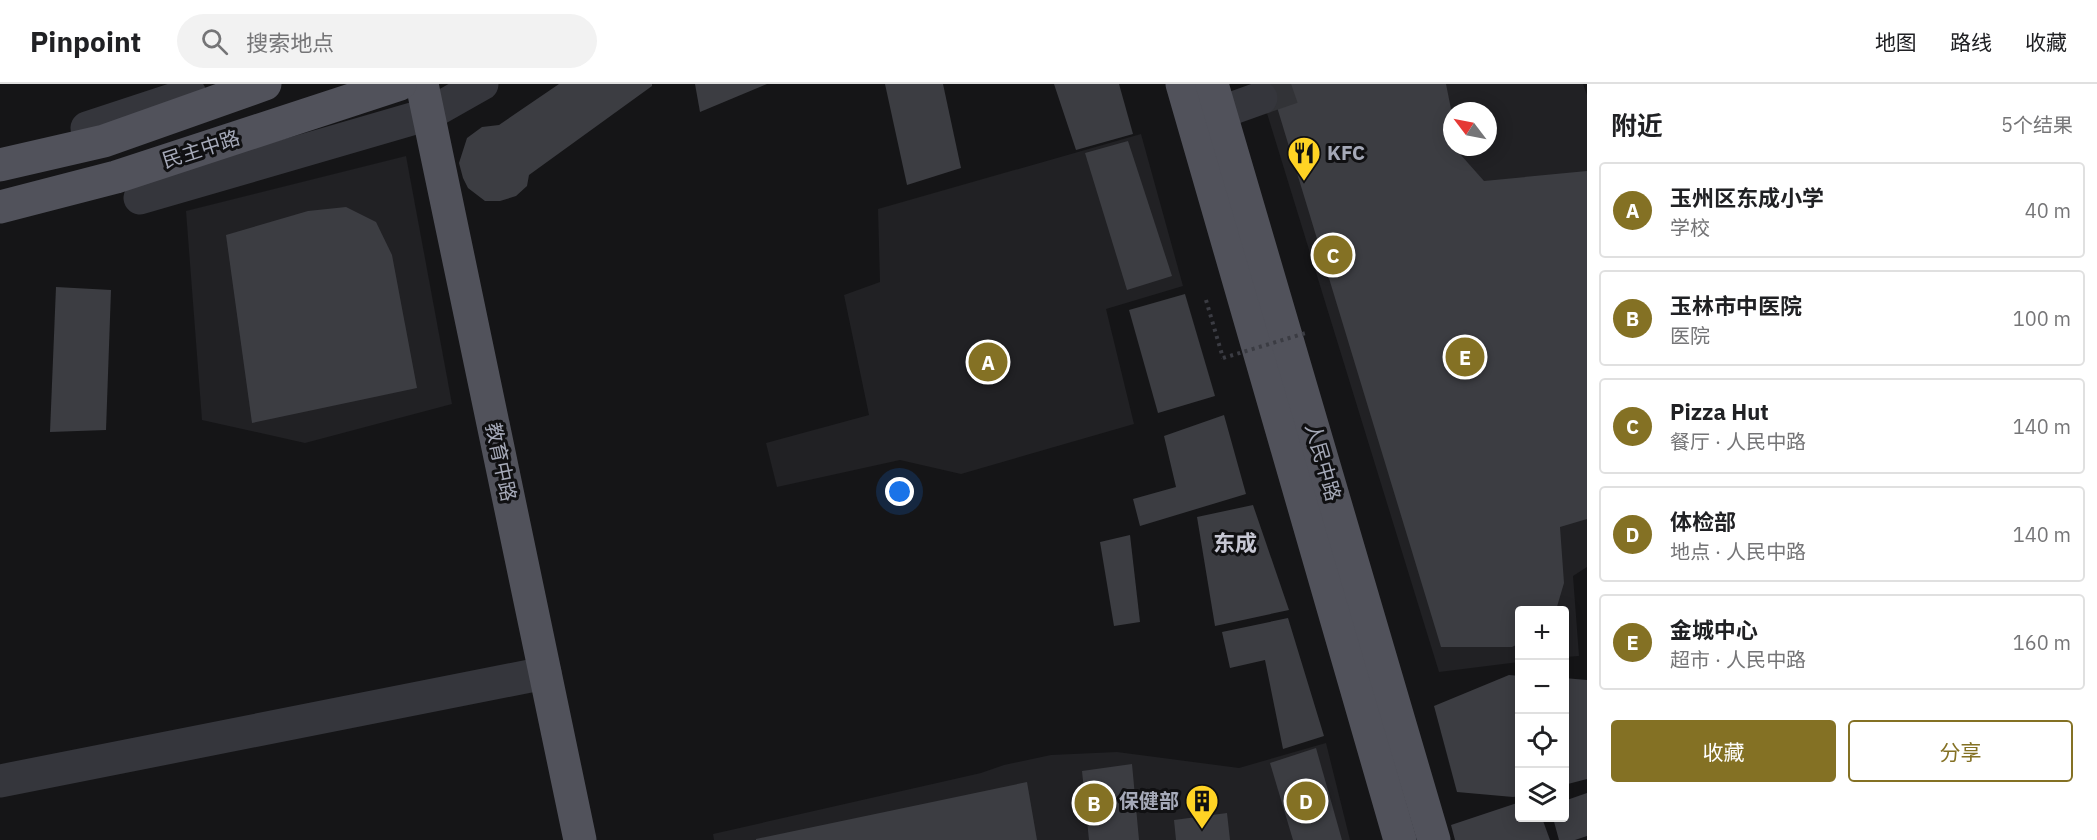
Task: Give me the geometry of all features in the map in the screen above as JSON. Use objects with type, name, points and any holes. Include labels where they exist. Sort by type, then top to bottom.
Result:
[{"type":"main road","name":"民主中路","points":[[0,165],[105,141],[265,84]]},
{"type":"main road","name":"民主中路","points":[[0,207],[116,177],[400,84]]},
{"type":"main road","name":"人民中路","points":[[1182,84],[1400,840]]},
{"type":"main road","name":"人民中路","points":[[1216,98],[1434,840]]},
{"type":"main road","name":"教育中路","points":[[426,99],[580,840]]},
{"type":"lane","points":[[87,128],[220,84]]},
{"type":"lane","points":[[140,198],[426,99],[482,84]]},
{"type":"lane","points":[[1216,98],[1261,98]]},
{"type":"lane","points":[[0,781],[545,673]]},
{"type":"path","points":[[1206,300],[1223,358],[1309,332]]},
{"type":"shaded area","points":[[1258,84],[1583,84],[1587,95],[1587,567],[1573,576],[1579,656],[1569,657],[1569,606],[1515,606],[1515,662],[1439,672]]},
{"type":"shaded area","points":[[1141,134],[1183,286],[1106,309],[1134,424],[961,474],[900,460],[777,487],[766,443],[869,415],[844,295],[880,282],[878,209]]},
{"type":"shaded area","points":[[406,156],[452,404],[305,443],[202,420],[186,211]]},
{"type":"shaded area","points":[[1326,743],[1350,840],[714,840],[713,834],[1051,755],[1117,752],[1239,768]]},
{"type":"building","points":[[559,84],[652,84],[652,86],[529,175],[527,186],[516,196],[500,201],[485,201],[468,188],[463,178],[459,163],[467,138],[482,127],[499,125]]},
{"type":"building","points":[[695,84],[767,84],[700,112]]},
{"type":"building","points":[[885,84],[943,84],[961,168],[907,185]]},
{"type":"building","points":[[1054,84],[1119,84],[1133,134],[1076,150]]},
{"type":"building","points":[[1270,84],[1446,84],[1450,102],[1443,102],[1443,156],[1462,156],[1484,181],[1587,171],[1587,519],[1560,527],[1564,583],[1557,606],[1515,606],[1515,646],[1441,647]]},
{"type":"building","points":[[1128,141],[1172,276],[1127,290],[1085,153]]},
{"type":"building","points":[[346,207],[376,222],[392,255],[417,388],[252,423],[226,235],[308,211]]},
{"type":"building","points":[[56,287],[111,290],[106,430],[50,432]]},
{"type":"building","points":[[1185,294],[1215,396],[1158,413],[1129,310]]},
{"type":"building","points":[[1224,415],[1246,494],[1140,526],[1133,499],[1176,487],[1164,436]]},
{"type":"building","points":[[1253,505],[1289,610],[1215,626],[1197,517]]},
{"type":"building","points":[[1130,535],[1140,622],[1114,626],[1100,542]]},
{"type":"building","points":[[1288,618],[1324,736],[1283,749],[1265,660],[1230,668],[1222,632]]},
{"type":"building","points":[[1509,675],[1515,676],[1515,797],[1457,792],[1434,706]]},
{"type":"building","points":[[1569,678],[1587,680],[1587,779],[1569,784]]},
{"type":"building","points":[[1316,748],[1342,840],[1293,840],[1270,763]]},
{"type":"building","points":[[1132,764],[1139,840],[1089,840],[1082,771]]},
{"type":"building","points":[[1027,782],[1037,840],[756,840],[756,839]]},
{"type":"building","points":[[1587,793],[1587,836],[1575,840],[1559,840],[1554,822],[1569,822],[1569,799]]},
{"type":"building","points":[[1515,804],[1515,822],[1543,822],[1550,840],[1455,840],[1451,825]]},
{"type":"building","name":"保健部","points":[[1227,813],[1230,840],[1176,840],[1174,820]]},
{"type":"tunnel","points":[[1261,98],[1301,84]]},
{"type":"place","name":"KFC","points":[[1304,182]]},
{"type":"place","name":"Pizza Hut","points":[[1333,255]]},
{"type":"place","name":"金城中心","points":[[1465,357]]},
{"type":"place","name":"玉州区东成小学","points":[[988,362]]},
{"type":"place","name":"体检部","points":[[1306,801]]},
{"type":"place","name":"玉林市中医院","points":[[1094,803]]},
{"type":"place","name":"保健部","points":[[1202,830]]},
{"type":"district","name":"东成","points":[[1235,543]]}]
